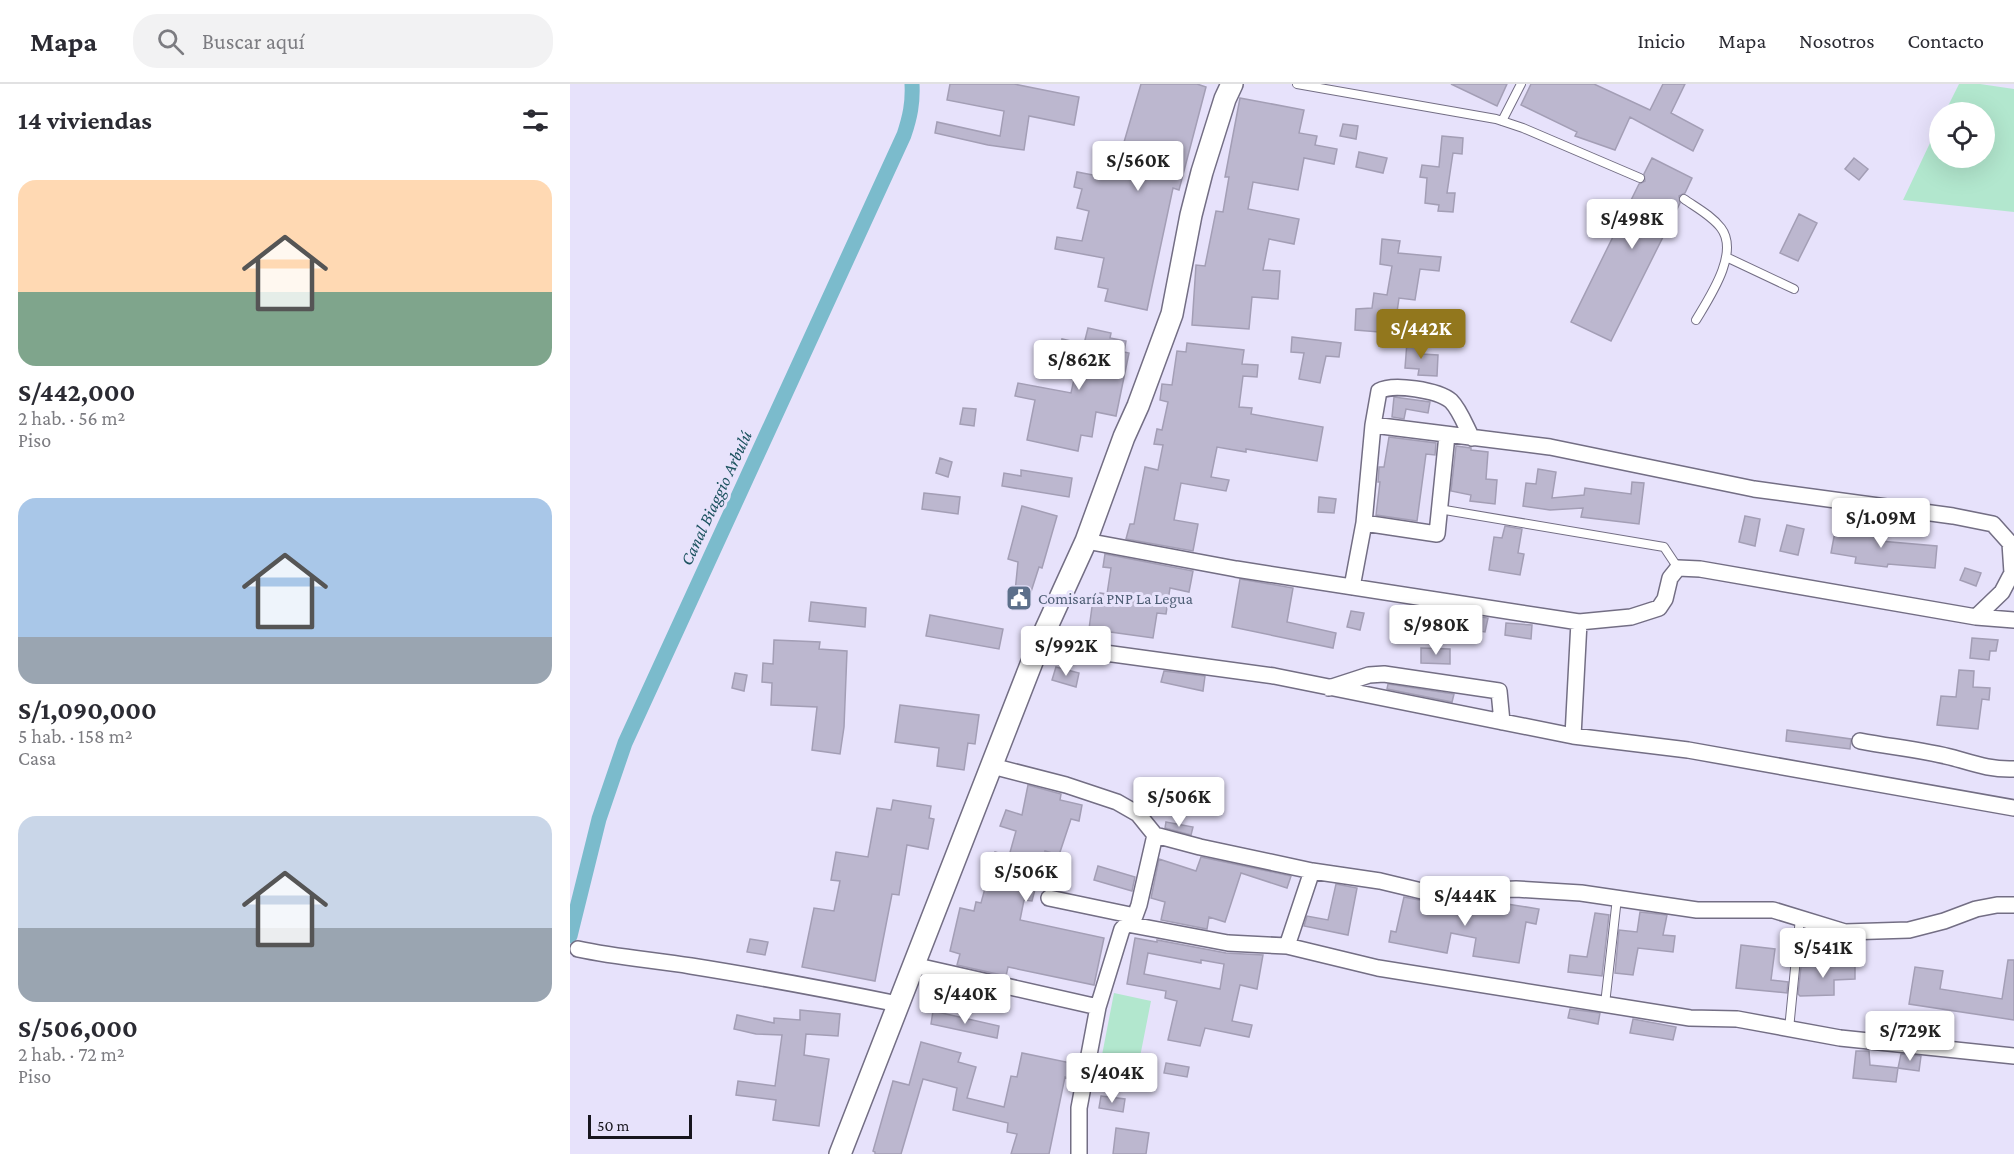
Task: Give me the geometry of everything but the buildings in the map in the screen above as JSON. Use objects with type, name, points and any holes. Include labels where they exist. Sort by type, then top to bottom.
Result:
[{"type":"main road","points":[[840,1154],[1039,644],[1086,541],[1172,314],[1191,215],[1202,172],[1232,84]]},
{"type":"street","points":[[1352,587],[1364,523],[1373,425],[1379,391],[1389,387],[1402,387],[1445,397],[1452,402],[1472,438]]},
{"type":"street","points":[[1373,425],[1550,447],[1754,489],[1953,516],[1993,525],[2010,543],[2012,573],[2002,592],[1976,617]]},
{"type":"street","points":[[1364,523],[1437,534],[1447,435]]},
{"type":"street","points":[[1086,541],[1236,569],[1579,622],[1631,617],[1659,608],[1665,599],[1670,578],[1678,568],[1700,569],[1976,617],[2014,620]]},
{"type":"street","points":[[1573,736],[1579,622]]},
{"type":"street","points":[[1039,644],[1274,676],[1573,736],[1688,750],[2014,808]]},
{"type":"street","points":[[1329,688],[1369,675],[1384,674],[1499,691],[1502,722]]},
{"type":"street","points":[[1860,741],[1954,758],[1998,770],[2014,769]]},
{"type":"street","points":[[992,766],[1066,785],[1117,802],[1138,814],[1155,835],[1312,871],[1380,880],[1430,893],[1516,889],[1581,893],[1697,910],[1773,910],[1845,933],[1909,930],[1944,921],[1976,909],[2014,905]]},
{"type":"street","points":[[1078,1154],[1078,1108],[1098,1007],[1122,929],[1131,920],[1139,905],[1155,835]]},
{"type":"street","points":[[1287,946],[1312,871]]},
{"type":"street","points":[[1049,898],[1228,943],[1287,946],[1378,968],[1690,1018],[1737,1019],[1840,1038],[2014,1056]]},
{"type":"street","points":[[578,949],[614,957],[689,966],[810,986],[898,1004]]},
{"type":"street","points":[[913,965],[1098,1007]]},
{"type":"lane","points":[[1297,84],[1502,121],[1640,178]]},
{"type":"lane","points":[[1502,121],[1521,84]]},
{"type":"lane","points":[[1684,199],[1710,217],[1723,230],[1728,249],[1719,279],[1696,320]]},
{"type":"lane","points":[[1726,257],[1794,289]]},
{"type":"lane","points":[[1439,509],[1664,547],[1678,568]]},
{"type":"lane","points":[[1605,1004],[1617,898]]},
{"type":"lane","points":[[1789,1029],[1800,918]]},
{"type":"green space","points":[[1959,84],[1980,84],[2014,89],[2014,212],[1903,200],[1929,145],[1929,168],[1995,168],[1995,102],[1950,102]]},
{"type":"green space","points":[[1114,993],[1151,1001],[1139,1062],[1102,1055]]},
{"type":"waterway","name":"Canal Biaggio Arbulú","points":[[570,936],[599,819],[625,743],[904,135],[911,110],[912,84]]},
{"type":"place","name":"Comisaría PNP La Legua","points":[[1019,598]]}]
